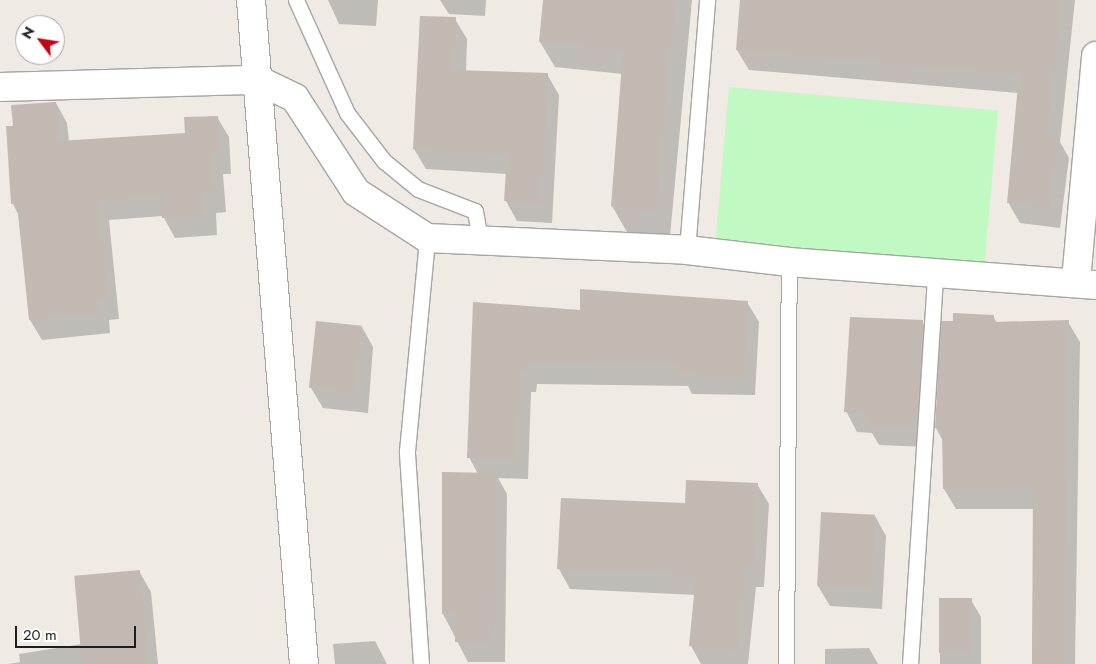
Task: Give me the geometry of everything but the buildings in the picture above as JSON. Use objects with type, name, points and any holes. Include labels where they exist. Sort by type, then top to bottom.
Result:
[{"type":"street","points":[[251,0],[304,664]]},
{"type":"street","points":[[0,87],[258,80],[295,98],[356,192],[427,238],[687,250],[789,262],[935,274],[1086,283],[1096,56]]},
{"type":"lane","points":[[296,0],[347,113],[384,161],[418,189],[475,211],[480,239]]},
{"type":"lane","points":[[687,250],[707,0]]},
{"type":"lane","points":[[421,664],[408,451],[427,238]]},
{"type":"lane","points":[[786,664],[789,262]]},
{"type":"lane","points":[[910,664],[935,274]]},
{"type":"green space","points":[[729,87],[998,111],[985,264],[716,240]]}]
